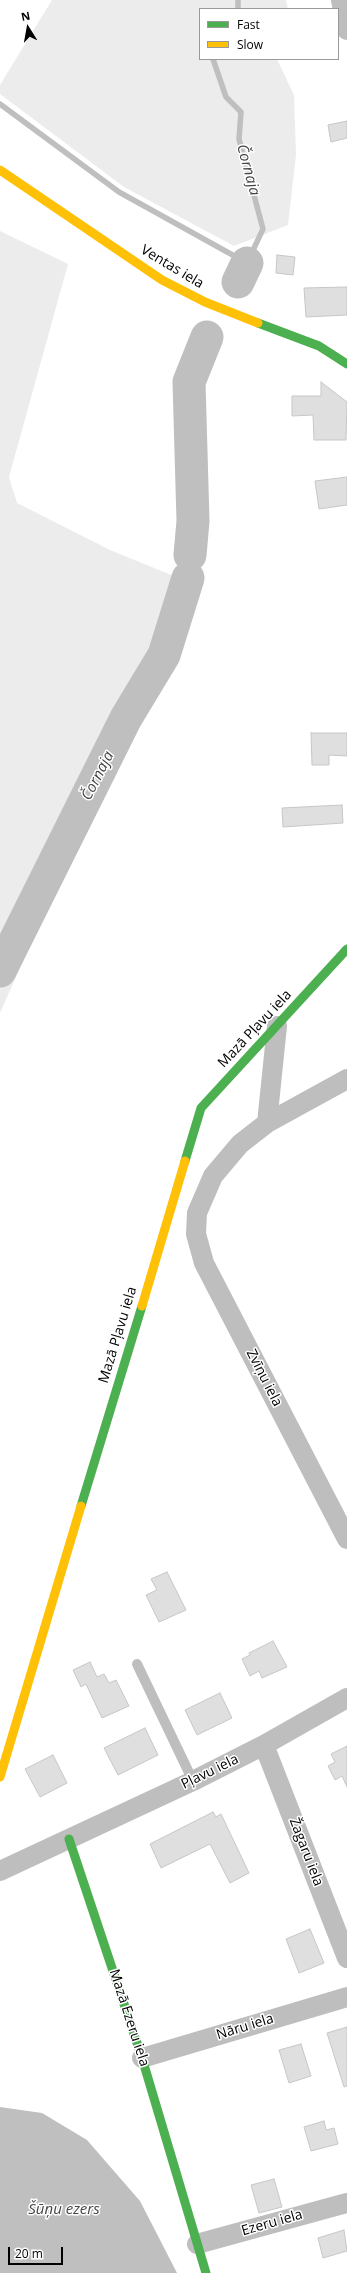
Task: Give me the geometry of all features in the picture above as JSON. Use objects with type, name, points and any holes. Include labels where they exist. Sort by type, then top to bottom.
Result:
[{"type":"street","points":[[341,0],[347,30]]},
{"type":"street","name":"Ventas iela","points":[[0,170],[162,280],[205,302],[318,346],[346,360]]},
{"type":"street","name":"Mazā Pļavu iela","points":[[0,1777],[201,1108],[347,948]]},
{"type":"street","points":[[267,1123],[277,1026]]},
{"type":"street","name":"Zvīņu iela","points":[[347,1079],[267,1123],[240,1144],[213,1176],[198,1213],[196,1234],[204,1263],[347,1539]]},
{"type":"street","name":"Pļavu iela","points":[[69,1839],[193,1781],[264,1745],[347,1698]]},
{"type":"street","name":"Žagaru iela","points":[[264,1745],[347,1958]]},
{"type":"street","points":[[0,1871],[69,1839]]},
{"type":"street","name":"Mazā Ezeru iela","points":[[69,1839],[142,2058],[206,2273]]},
{"type":"street","name":"Nāru iela","points":[[142,2058],[347,1997]]},
{"type":"street","name":"Ezeru iela","points":[[197,2244],[347,2203]]},
{"type":"lane","points":[[137,1664],[193,1781]]},
{"type":"shaded area","points":[[52,0],[286,0],[288,8],[199,8],[199,60],[277,60],[294,95],[296,155],[288,225],[234,246],[124,187],[0,94],[0,85]]},
{"type":"shaded area","points":[[0,231],[68,264],[9,477],[17,503],[110,550],[196,585],[179,655],[78,837],[0,1013]]},
{"type":"water","name":"Šūņu ezers","points":[[0,2107],[42,2113],[87,2140],[140,2201],[177,2273],[0,2273]]},
{"type":"building","points":[[347,121],[347,138],[331,142],[328,125]]},
{"type":"building","points":[[277,255],[295,257],[293,275],[276,273]]},
{"type":"building","points":[[347,287],[347,315],[306,317],[304,288]]},
{"type":"building","points":[[321,382],[347,402],[346,440],[314,440],[313,415],[292,416],[292,396],[321,396]]},
{"type":"building","points":[[347,477],[347,505],[319,509],[315,481]]},
{"type":"building","points":[[311,733],[347,733],[347,756],[329,755],[329,765],[312,765]]},
{"type":"building","points":[[342,805],[343,823],[283,827],[282,808]]},
{"type":"building","points":[[167,1572],[186,1610],[159,1622],[146,1595],[157,1590],[151,1579]]},
{"type":"building","points":[[273,1641],[287,1667],[262,1678],[259,1671],[250,1676],[242,1659],[250,1655],[249,1653]]},
{"type":"building","points":[[90,1662],[97,1677],[104,1674],[109,1683],[116,1680],[129,1706],[102,1718],[86,1684],[81,1687],[73,1670]]},
{"type":"building","points":[[220,1693],[232,1718],[197,1735],[185,1710]]},
{"type":"building","points":[[145,1728],[158,1755],[118,1775],[104,1748]]},
{"type":"building","points":[[347,1746],[347,1787],[342,1776],[335,1780],[328,1766],[335,1762],[331,1754]]},
{"type":"building","points":[[53,1755],[67,1783],[40,1797],[25,1769]]},
{"type":"building","points":[[213,1812],[216,1817],[221,1814],[249,1873],[230,1883],[210,1844],[161,1868],[150,1844]]},
{"type":"building","points":[[310,1929],[324,1963],[299,1973],[286,1939]]},
{"type":"building","points":[[347,2027],[347,2086],[344,2087],[327,2033]]},
{"type":"building","points":[[301,2044],[311,2076],[289,2083],[279,2050]]},
{"type":"building","points":[[324,2121],[326,2130],[334,2128],[338,2144],[311,2151],[304,2127]]},
{"type":"building","points":[[274,2179],[282,2207],[259,2213],[251,2185]]},
{"type":"building","points":[[344,2230],[347,2251],[323,2258],[318,2238]]},
{"type":"waterway","name":"Čornaja","points":[[238,0],[238,8]]},
{"type":"waterway","points":[[0,104],[119,192],[247,263],[263,229],[239,139],[241,112],[226,97],[213,60]]},
{"type":"waterway","name":"Čornaja","points":[[238,282],[247,263]]},
{"type":"waterway","name":"Čornaja","points":[[190,555],[193,521],[189,382],[207,337]]},
{"type":"waterway","name":"Čornaja","points":[[0,971],[126,718],[164,655],[188,578]]},
{"type":"traffic: fast","points":[[258,323],[319,346],[347,364]]},
{"type":"traffic: fast","points":[[185,1161],[201,1108],[347,949]]},
{"type":"traffic: fast","points":[[81,1506],[142,1306]]},
{"type":"traffic: fast","points":[[69,1839],[142,2058],[206,2273]]},
{"type":"traffic: slow","points":[[0,170],[162,280],[205,302],[258,323]]},
{"type":"traffic: slow","points":[[142,1306],[185,1161]]},
{"type":"traffic: slow","points":[[0,1777],[81,1506]]}]
